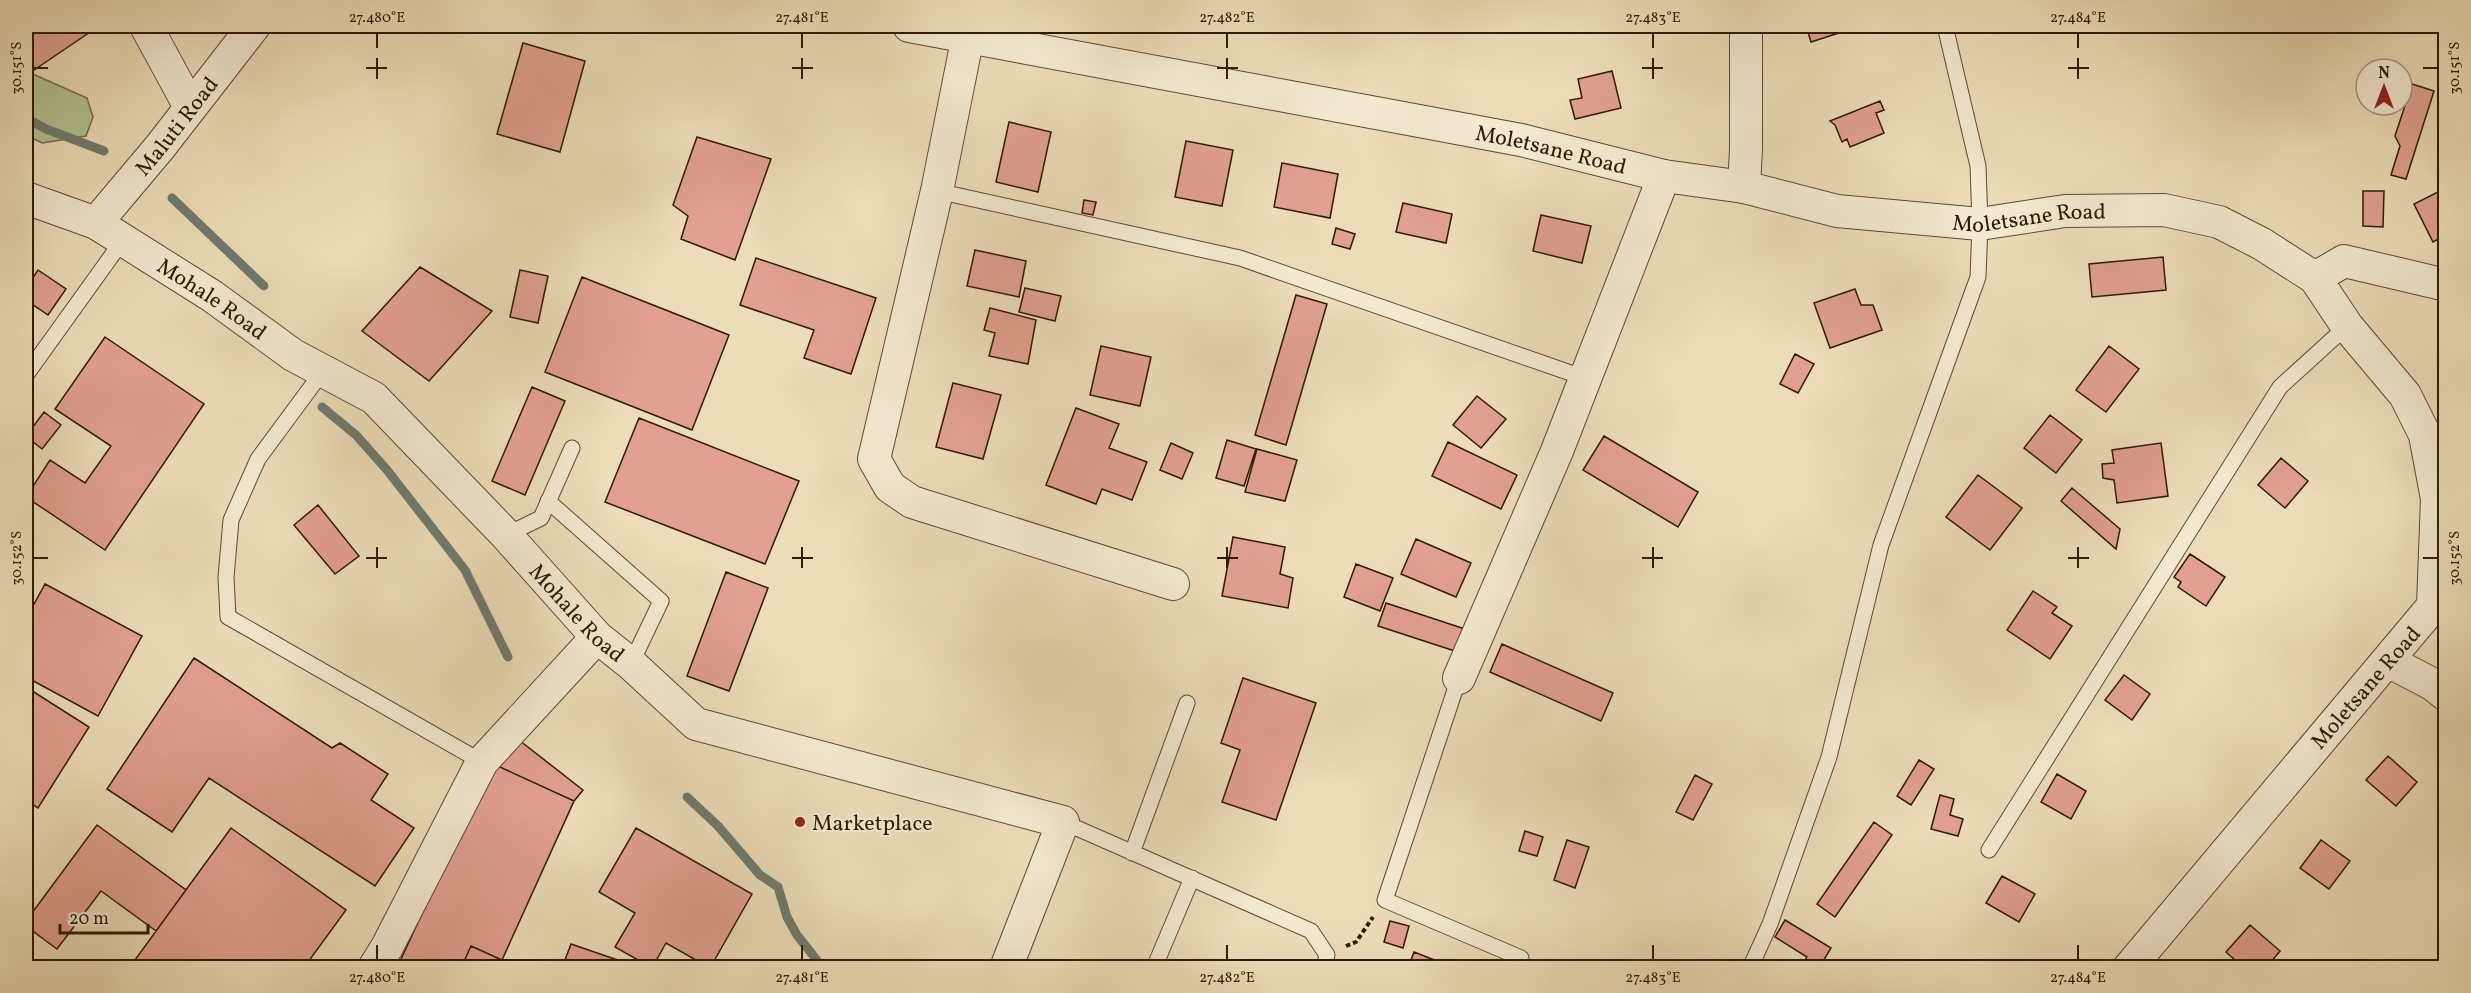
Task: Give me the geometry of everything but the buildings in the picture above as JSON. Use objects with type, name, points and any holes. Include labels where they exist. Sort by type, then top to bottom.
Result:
[{"type":"street","points":[[146,26],[190,107]]},
{"type":"street","name":"Maluti Road","points":[[96,223],[132,182],[254,26]]},
{"type":"street","name":"Moletsane Road","points":[[909,26],[1521,140],[1664,176],[1744,187],[1837,211],[1997,224],[2065,211],[2164,210],[2219,222],[2262,244],[2315,278],[2347,326],[2405,395],[2426,435],[2437,499],[2433,606],[2129,968]]},
{"type":"street","points":[[1744,187],[1746,26]]},
{"type":"street","points":[[968,36],[937,191],[874,459],[890,487],[912,502],[1173,584]]},
{"type":"street","points":[[1459,678],[1557,451],[1664,176]]},
{"type":"street","name":"Mohale Road","points":[[26,198],[96,223],[212,296],[293,355],[374,398],[506,535],[597,637],[631,664],[696,724],[1063,822]]},
{"type":"street","points":[[2315,278],[2344,261],[2445,285]]},
{"type":"street","points":[[374,968],[482,762],[597,637]]},
{"type":"street","points":[[2388,661],[2441,684]]},
{"type":"street","points":[[1006,968],[1063,822]]},
{"type":"lane","points":[[1750,968],[1770,924],[1829,757],[1881,545],[1978,277],[1980,224],[1978,166],[1945,26]]},
{"type":"lane","points":[[937,191],[1240,258],[1585,378]]},
{"type":"lane","points":[[26,375],[123,240]]},
{"type":"lane","points":[[1989,850],[2280,387],[2347,326]]},
{"type":"lane","points":[[323,371],[258,459],[231,520],[226,577],[228,617],[482,762]]},
{"type":"lane","points":[[506,535],[541,518],[572,448]]},
{"type":"lane","points":[[549,501],[661,601],[631,664]]},
{"type":"lane","points":[[1459,678],[1385,900],[1521,958]]},
{"type":"lane","points":[[1132,853],[1187,703]]},
{"type":"lane","points":[[1063,822],[1311,931],[1327,955],[1324,968]]},
{"type":"lane","points":[[1154,968],[1192,879]]},
{"type":"path","points":[[1356,942],[1385,900]]},
{"type":"green space","points":[[26,71],[87,98],[93,117],[86,136],[42,143],[26,135]]},
{"type":"waterway","points":[[26,118],[46,129],[104,151]]},
{"type":"waterway","points":[[172,198],[264,286]]},
{"type":"waterway","points":[[322,407],[356,435],[387,470],[465,570],[508,657]]},
{"type":"waterway","points":[[687,797],[718,826],[760,875],[778,887],[787,917],[797,935],[823,968]]},
{"type":"place","name":"Marketplace","points":[[800,822]]}]
